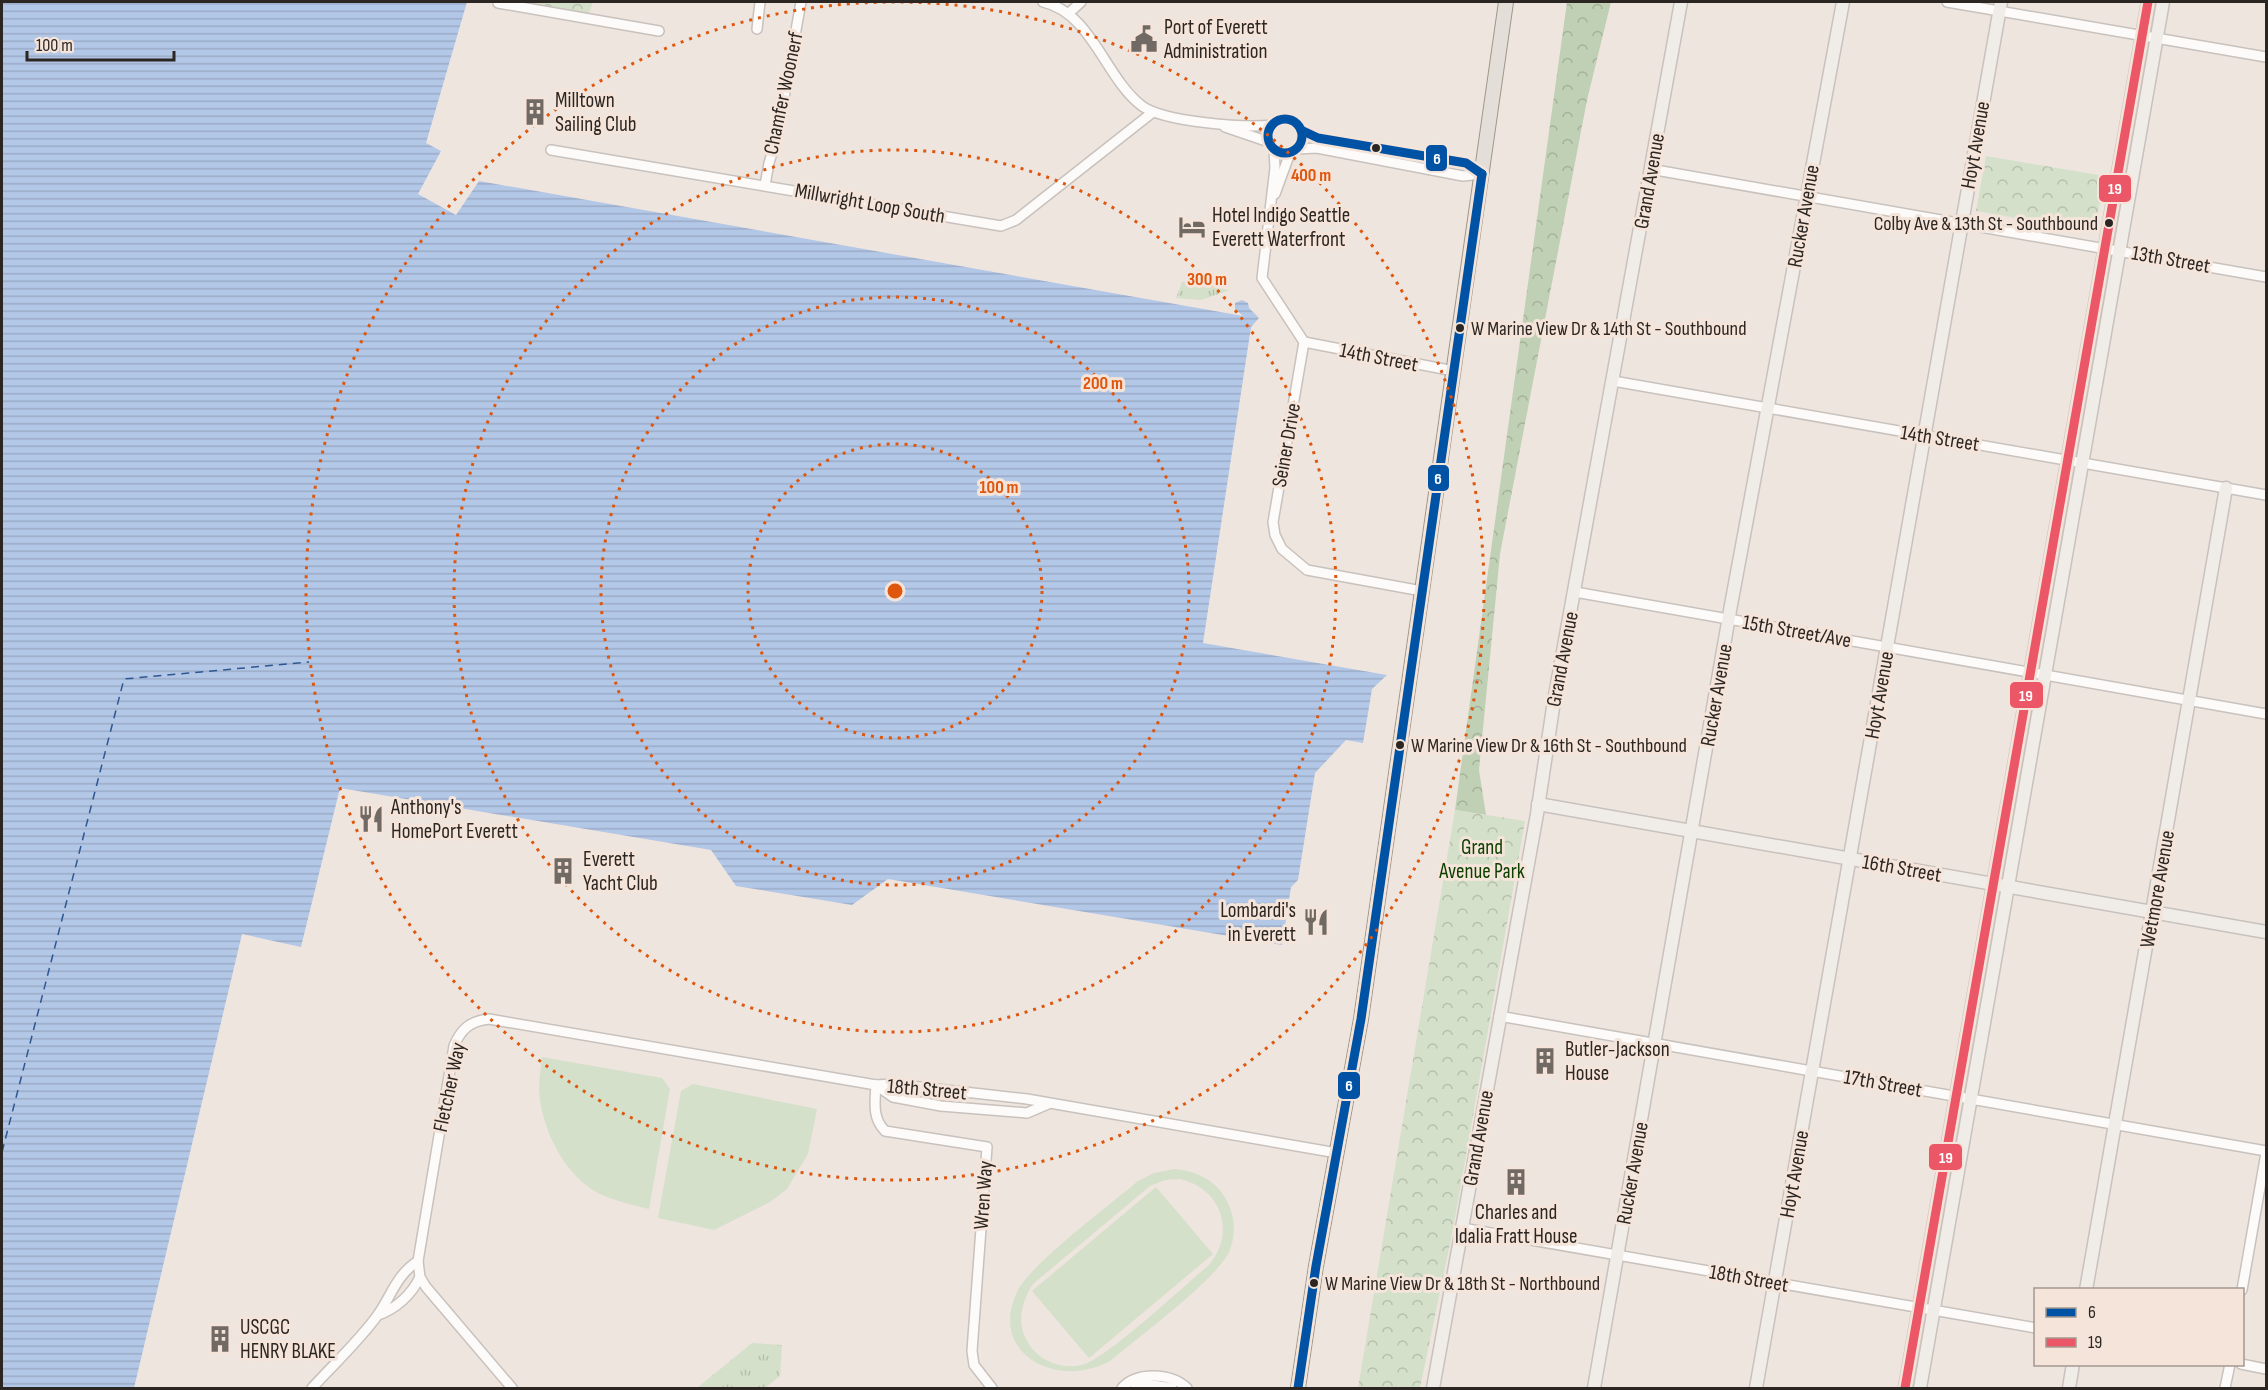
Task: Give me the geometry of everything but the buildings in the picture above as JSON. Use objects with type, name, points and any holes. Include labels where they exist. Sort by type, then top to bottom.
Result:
[{"type":"main road","points":[[1298,1389],[1361,1019],[1506,2]]},
{"type":"street","points":[[757,28],[760,2]]},
{"type":"street","name":"Chamfer Woonerf","points":[[765,185],[777,137],[801,2]]},
{"type":"street","points":[[1043,2],[1069,13],[1136,100],[1153,112],[1220,125],[1272,125]]},
{"type":"street","points":[[1069,13],[1081,2]]},
{"type":"street","name":"Grand Avenue","points":[[1433,1389],[1650,169],[1682,2]]},
{"type":"street","name":"Rucker Avenue","points":[[1594,1389],[1729,619],[1843,2]]},
{"type":"street","points":[[1947,2],[2000,6],[2142,36],[2266,57]]},
{"type":"street","points":[[1905,1389],[2148,2]]},
{"type":"street","points":[[1920,1389],[2163,2]]},
{"type":"street","points":[[498,3],[659,31]]},
{"type":"street","name":"Hoyt Avenue","points":[[1756,1389],[2000,6]]},
{"type":"street","name":"Millwright Loop South","points":[[551,150],[1001,226],[1014,222],[1153,112]]},
{"type":"street","points":[[1304,342],[1262,278],[1271,201],[1271,146],[1268,133],[1272,125],[1278,121],[1289,120],[1301,130],[1318,138],[1466,163],[1482,174]]},
{"type":"street","points":[[1220,125],[1271,146],[1294,151],[1317,148],[1463,176],[1482,174]]},
{"type":"street","points":[[1271,201],[1294,151],[1302,140],[1301,130]]},
{"type":"street","name":"13th Street","points":[[1650,169],[2265,277]]},
{"type":"street","points":[[2265,277],[2266,266]]},
{"type":"street","name":"14th Street","points":[[1304,342],[1454,371]]},
{"type":"street","name":"Seiner Drive","points":[[1304,342],[1273,522],[1275,536],[1282,549],[1307,570],[1422,591]]},
{"type":"street","name":"14th Street","points":[[1613,381],[2266,495]]},
{"type":"street","name":"Wetmore Avenue","points":[[2086,1288],[2191,700],[2226,488]]},
{"type":"street","name":"15th Street/Ave","points":[[1575,592],[2266,714]]},
{"type":"street","name":"16th Street","points":[[1538,804],[2266,932]]},
{"type":"street","name":"17th Street","points":[[1499,1016],[2266,1152]]},
{"type":"street","name":"Fletcher Way","points":[[512,1389],[434,1298],[420,1277],[418,1261],[454,1046],[459,1034],[469,1024],[489,1019],[876,1085]]},
{"type":"street","name":"18th Street","points":[[876,1085],[893,1084],[1027,1099],[1337,1153]]},
{"type":"street","name":"18th Street","points":[[876,1085],[893,1097],[941,1106],[1027,1113],[1048,1104]]},
{"type":"street","name":"Wren Way","points":[[876,1085],[877,1123],[885,1131],[987,1147],[972,1351],[974,1365],[992,1389]]},
{"type":"street","points":[[2242,1288],[2266,1152]]},
{"type":"street","name":"18th Street","points":[[1462,1228],[2034,1328]]},
{"type":"street","points":[[312,1389],[378,1315],[387,1295],[410,1267],[418,1261]]},
{"type":"street","points":[[378,1315],[390,1311],[415,1287],[420,1277]]},
{"type":"street","points":[[2244,1365],[2266,1369]]},
{"type":"street","points":[[2069,1389],[2073,1366]]},
{"type":"street","points":[[2225,1389],[2229,1366]]},
{"type":"street","points":[[1122,1389],[1137,1378],[1148,1376],[1180,1383],[1187,1389]]},
{"type":"street","points":[[1135,1389],[1146,1384],[1172,1389]]},
{"type":"green space","points":[[510,2],[593,2],[588,15]]},
{"type":"green space","points":[[1567,2],[1611,2],[1587,100],[1500,554],[1479,770],[1486,815],[1455,810]]},
{"type":"green space","points":[[1986,156],[2104,176],[2095,232],[1976,211]]},
{"type":"green space","points":[[1210,281],[1216,288],[1230,290],[1201,300],[1176,298],[1182,282]]},
{"type":"green space","name":"Grand Avenue Park","points":[[1455,810],[1525,821],[1453,1229],[1420,1388],[1358,1388]]},
{"type":"green space","points":[[542,1057],[662,1078],[670,1089],[649,1209],[600,1194],[587,1186],[565,1163],[544,1120],[539,1086]]},
{"type":"green space","points":[[693,1084],[817,1109],[808,1154],[787,1189],[770,1202],[714,1230],[658,1218],[681,1091]]},
{"type":"green space","points":[[1175,1169],[1191,1172],[1206,1178],[1223,1194],[1232,1213],[1234,1231],[1230,1250],[1223,1262],[1194,1291],[1110,1361],[1090,1369],[1069,1371],[1050,1368],[1033,1361],[1020,1349],[1012,1333],[1010,1314],[1017,1292],[1037,1266],[1053,1251],[1138,1181],[1154,1173]],"holes":[[[1180,1179],[1194,1184],[1215,1202],[1223,1226],[1222,1239],[1209,1265],[1146,1320],[1093,1360],[1082,1365],[1058,1365],[1043,1358],[1031,1348],[1024,1334],[1021,1319],[1023,1304],[1033,1284],[1150,1186],[1165,1180]]]},
{"type":"green space","points":[[1156,1187],[1213,1254],[1089,1358],[1032,1291]]},
{"type":"green space","points":[[752,1343],[782,1345],[780,1376],[765,1388],[697,1388]]},
{"type":"water","points":[[2,2],[467,2],[426,143],[441,151],[418,194],[456,215],[479,181],[1243,316],[1235,309],[1235,303],[1242,300],[1248,303],[1249,308],[1259,318],[1251,327],[1203,643],[1387,675],[1372,689],[1363,743],[1346,740],[1315,773],[1298,880],[1291,887],[1282,945],[888,879],[852,905],[736,886],[711,850],[340,788],[301,947],[242,934],[134,1388],[2,1388]]},
{"type":"ferry route","points":[[2,1152],[124,679],[309,662]]},
{"type":"transit line","name":"19","points":[[1905,1388],[2148,2]]},
{"type":"transit line","name":"6","points":[[1285,119],[1297,124],[1302,136],[1297,148],[1285,153],[1273,148],[1268,136],[1273,124],[1285,119]]},
{"type":"transit line","name":"6","points":[[1301,130],[1318,138],[1466,163],[1482,174]]},
{"type":"transit line","name":"6","points":[[1298,1388],[1316,1266],[1361,1019],[1482,174]]},
{"type":"place","name":"Port of Everett Administration","points":[[1144,39]]},
{"type":"place","name":"Milltown Sailing Club","points":[[535,112]]},
{"type":"place","name":"Colby Ave & 13th St - Southbound","points":[[2109,223]]},
{"type":"place","name":"Hotel Indigo Seattle Everett Waterfront","points":[[1192,227]]},
{"type":"place","name":"W Marine View Dr & 14th St - Southbound","points":[[1460,328]]},
{"type":"place","name":"W Marine View Dr & 16th St - Southbound","points":[[1400,745]]},
{"type":"place","name":"Anthony's HomePort Everett","points":[[371,819]]},
{"type":"place","name":"Everett Yacht Club","points":[[563,871]]},
{"type":"place","name":"Lombardi's in Everett","points":[[1316,922]]},
{"type":"place","name":"Butler-Jackson House","points":[[1545,1061]]},
{"type":"place","name":"Charles and Idalia Fratt House","points":[[1516,1182]]},
{"type":"place","name":"W Marine View Dr & 18th St - Northbound","points":[[1314,1283]]},
{"type":"place","name":"USCGC HENRY BLAKE","points":[[220,1339]]}]
